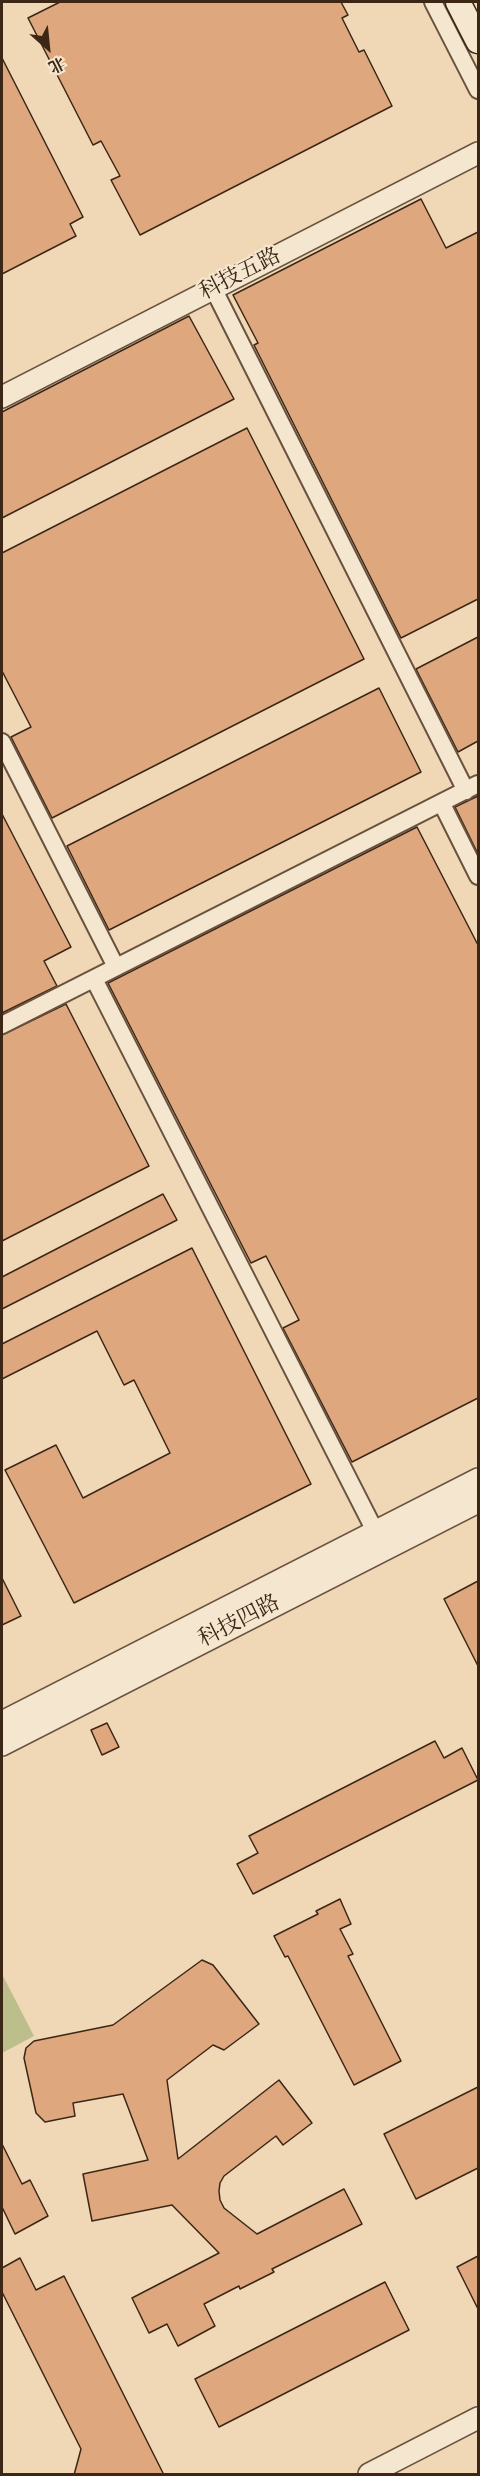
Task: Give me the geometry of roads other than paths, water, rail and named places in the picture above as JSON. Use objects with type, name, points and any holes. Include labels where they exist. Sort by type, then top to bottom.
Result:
[{"type":"main road","points":[[458,2],[478,41]]},
{"type":"street","points":[[433,2],[478,90]]},
{"type":"street","name":"科技五路","points":[[2,398],[478,153]]},
{"type":"street","points":[[2,1025],[472,787],[214,290]]},
{"type":"street","points":[[2,742],[116,967]]},
{"type":"street","points":[[442,804],[478,876]]},
{"type":"street","points":[[94,979],[375,1531]]},
{"type":"street","name":"科技四路","points":[[2,1722],[478,1479]]},
{"type":"street","name":"科技四路","points":[[2,1745],[478,1502]]},
{"type":"street","points":[[369,2475],[478,2418]]}]
